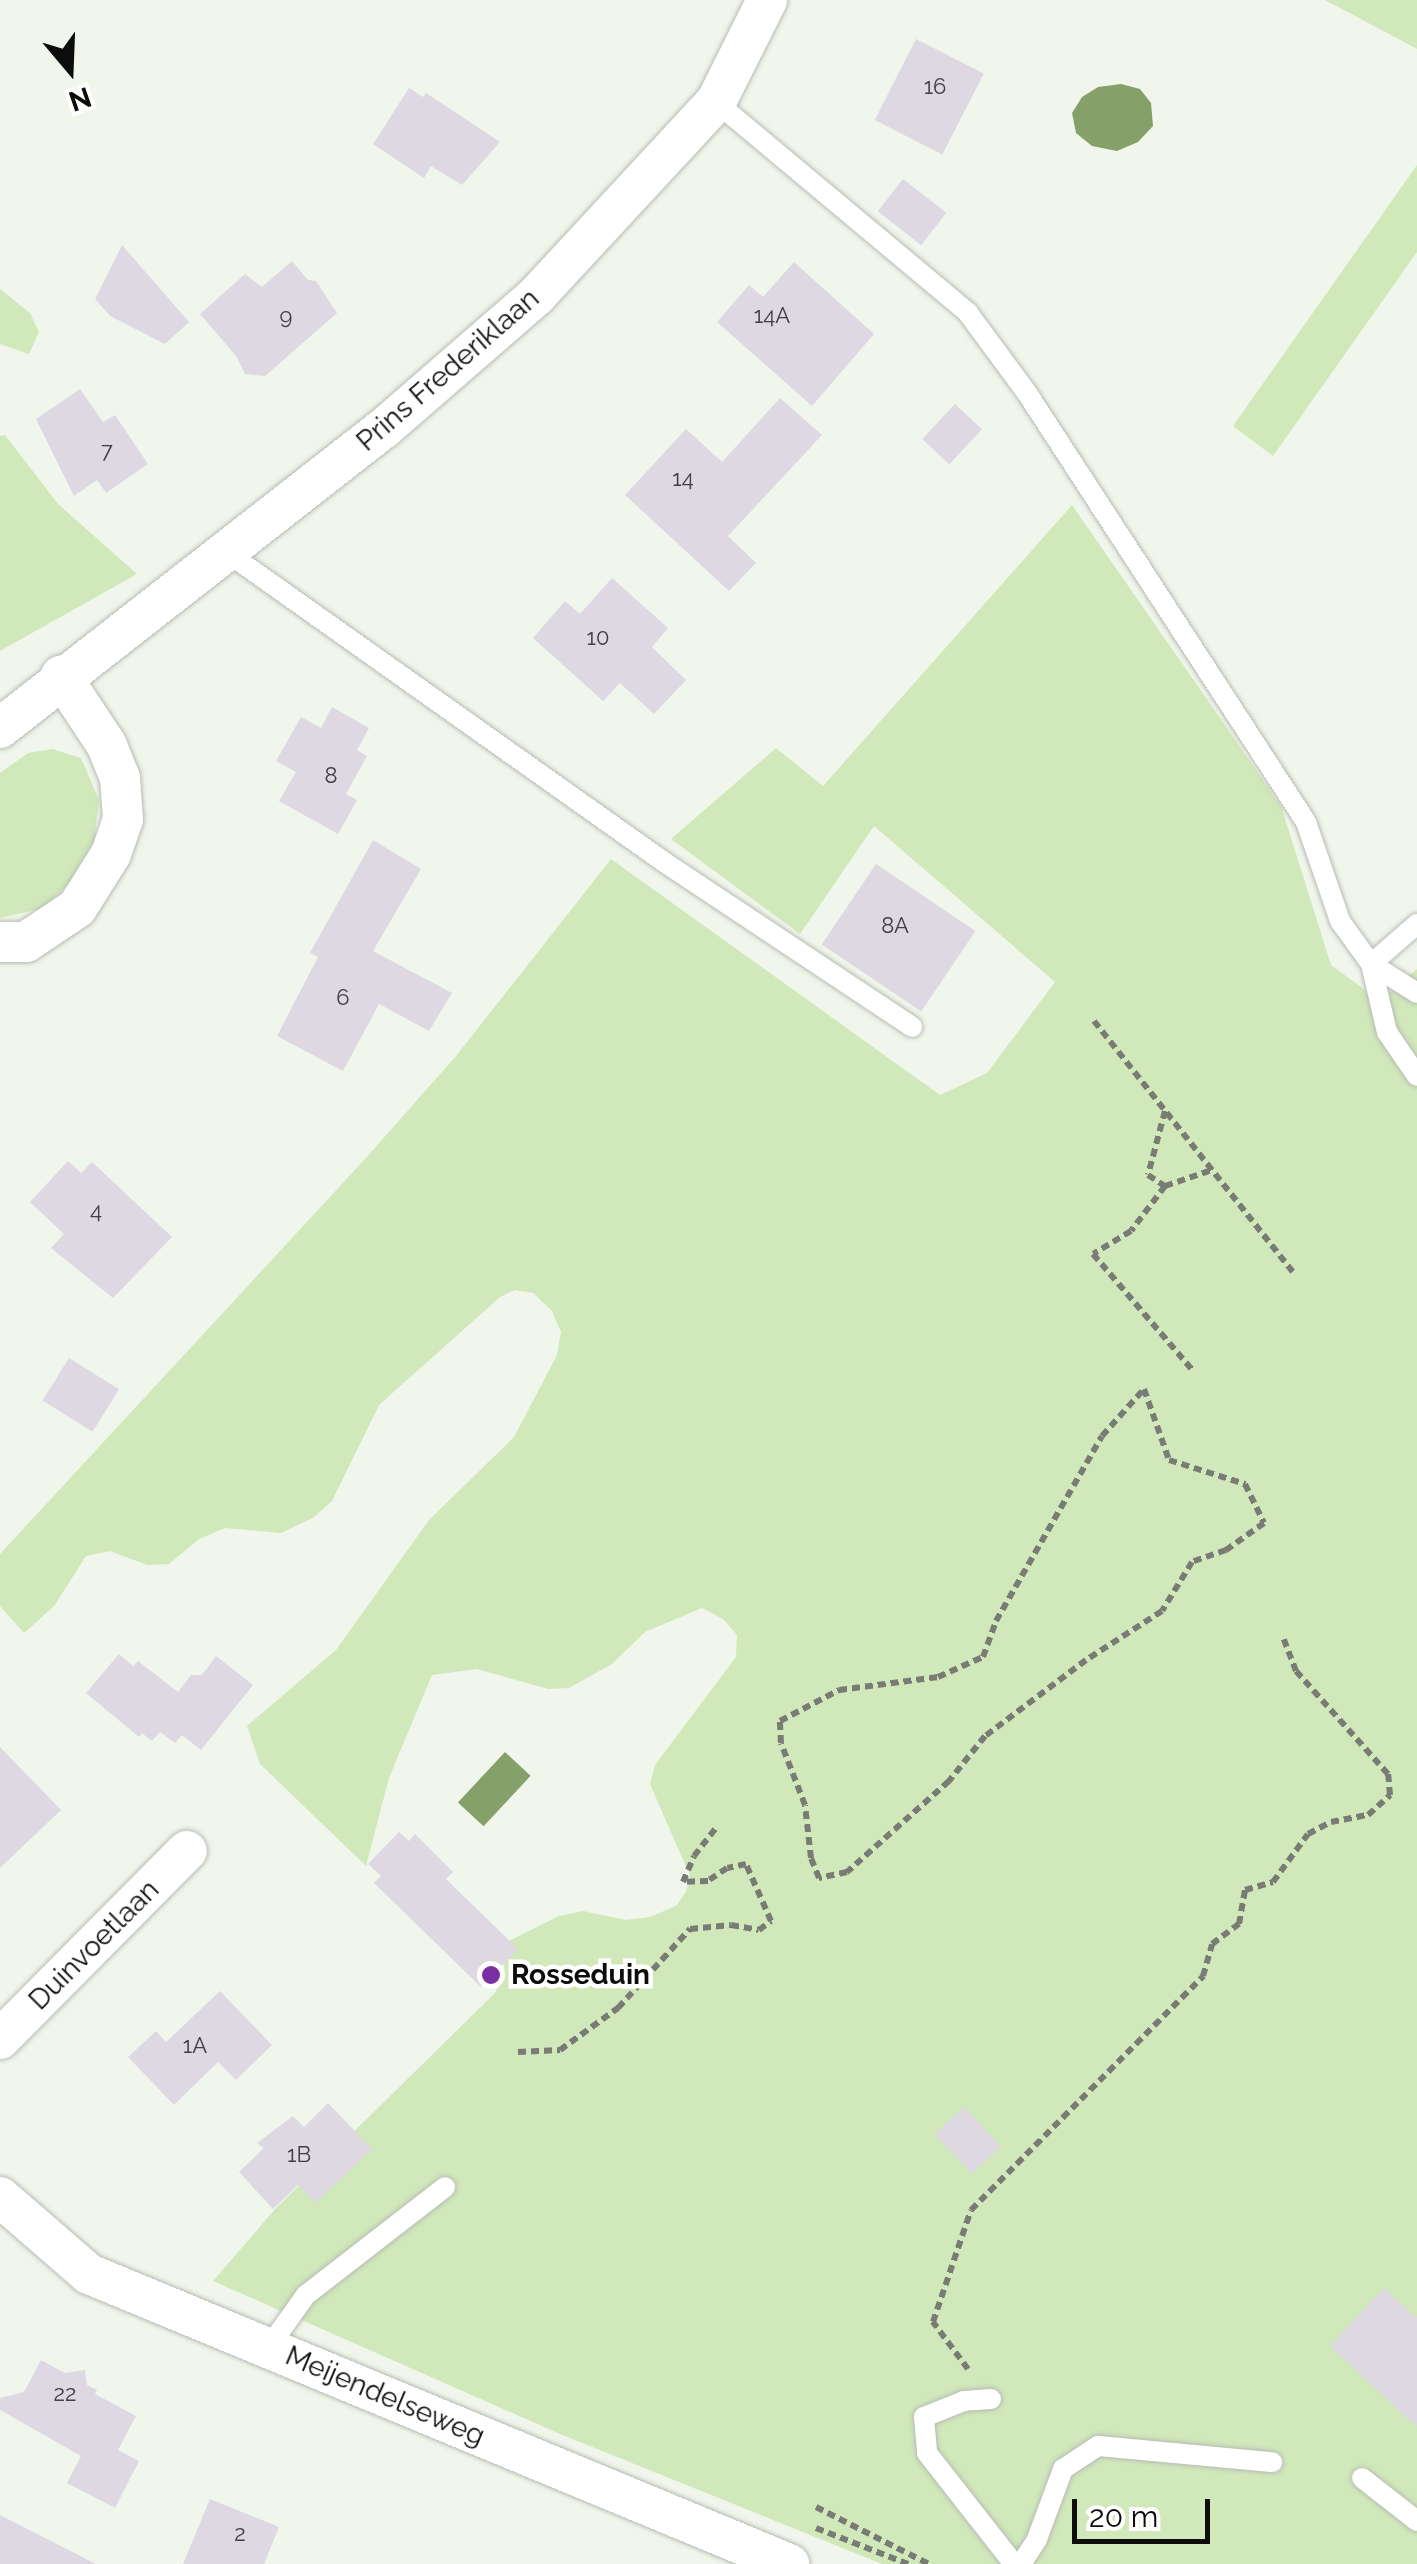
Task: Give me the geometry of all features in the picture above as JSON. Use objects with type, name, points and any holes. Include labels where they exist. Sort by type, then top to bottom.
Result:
[{"type":"street","name":"Prins Frederiklaan","points":[[0,728],[61,676],[383,429],[538,296],[716,102],[767,0]]},
{"type":"street","points":[[0,942],[26,942],[77,908],[112,854],[122,819],[120,778],[106,744],[61,676]]},
{"type":"street","name":"Duinvoetlaan","points":[[0,2039],[187,1851]]},
{"type":"street","name":"Meijendelseweg","points":[[0,2197],[89,2274],[790,2564]]},
{"type":"lane","points":[[716,102],[968,314],[1027,392],[1306,822],[1340,921],[1371,964],[1388,1032],[1417,1076]]},
{"type":"lane","points":[[225,551],[648,850],[912,1027]]},
{"type":"lane","points":[[1371,964],[1417,924]]},
{"type":"lane","points":[[1371,964],[1417,993]]},
{"type":"lane","points":[[268,2348],[306,2295],[445,2187]]},
{"type":"lane","points":[[991,2399],[964,2402],[924,2417],[927,2453],[1014,2564]]},
{"type":"lane","points":[[1021,2564],[1036,2539],[1062,2469],[1098,2446],[1272,2462]]},
{"type":"lane","points":[[1362,2478],[1417,2521]]},
{"type":"path","points":[[1094,1021],[1293,1272]]},
{"type":"path","points":[[1165,1111],[1148,1174],[1165,1186]]},
{"type":"path","points":[[1194,1372],[1093,1254],[1131,1231],[1165,1186],[1212,1170]]},
{"type":"path","points":[[1144,1390],[1169,1460],[1245,1484],[1264,1523],[1226,1550],[1192,1562],[1162,1612],[1086,1660],[985,1736],[949,1781],[847,1872],[819,1878],[811,1858],[805,1806],[781,1743],[780,1721],[840,1690],[938,1678],[983,1657],[996,1622],[1102,1436],[1144,1390]]},
{"type":"path","points":[[991,2399],[933,2322],[971,2210],[1203,1976],[1212,1944],[1239,1924],[1245,1890],[1273,1882],[1292,1862],[1308,1834],[1331,1822],[1368,1815],[1390,1796],[1388,1774],[1296,1671],[1284,1639]]},
{"type":"path","points":[[518,2052],[560,2050],[618,2008],[690,1929],[730,1925],[759,1930],[771,1921],[746,1864],[727,1868],[708,1881],[683,1882],[694,1856],[717,1827]]},
{"type":"path","points":[[816,2507],[930,2564]]},
{"type":"shaded area","points":[[1325,0],[1417,0],[1417,49]]},
{"type":"shaded area","points":[[1121,84],[1140,89],[1151,103],[1153,126],[1138,142],[1117,151],[1092,146],[1076,133],[1072,113],[1082,97],[1098,87]]},
{"type":"shaded area","points":[[1417,165],[1417,252],[1273,456],[1233,426]]},
{"type":"shaded area","points":[[0,289],[30,313],[39,332],[29,354],[0,344]]},
{"type":"shaded area","points":[[5,435],[58,504],[137,574],[0,651],[0,436]]},
{"type":"shaded area","points":[[1072,505],[1281,806],[1331,965],[1380,1001],[1417,969],[1417,2564],[882,2564],[560,2434],[213,2281],[276,2208],[494,1994],[504,1978],[505,1943],[559,1916],[583,1911],[626,1920],[650,1917],[676,1906],[686,1892],[690,1876],[650,1784],[655,1765],[736,1657],[737,1635],[723,1619],[702,1608],[645,1632],[612,1664],[569,1688],[548,1689],[477,1669],[432,1675],[389,1778],[366,1866],[260,1764],[247,1726],[336,1650],[429,1520],[514,1437],[557,1355],[561,1332],[552,1311],[533,1293],[515,1290],[500,1297],[379,1405],[332,1501],[313,1518],[281,1533],[225,1528],[199,1539],[169,1564],[147,1565],[110,1551],[86,1556],[54,1606],[24,1633],[0,1606],[0,1554],[456,1056],[611,859],[940,1095],[987,1073],[1055,982],[874,826],[800,934],[671,839],[776,748],[823,786]]},
{"type":"shaded area","points":[[52,749],[81,758],[99,800],[94,841],[72,880],[44,908],[0,918],[0,773],[28,753]]},
{"type":"shaded area","points":[[505,1752],[531,1776],[484,1826],[458,1802]]},
{"type":"building","points":[[916,39],[984,74],[942,155],[875,120]]},
{"type":"building","points":[[409,88],[423,97],[426,93],[500,142],[462,185],[431,166],[424,178],[373,144]]},
{"type":"building","points":[[903,179],[946,213],[921,245],[878,211]]},
{"type":"building","points":[[122,245],[189,322],[165,344],[110,316],[95,299]]},
{"type":"building","points":[[292,261],[308,280],[316,281],[337,313],[265,376],[245,374],[236,356],[200,314],[245,274],[262,287]]},
{"type":"building","points":[[794,262],[874,334],[812,406],[717,322],[749,285],[763,297]]},
{"type":"building","points":[[80,389],[103,422],[115,415],[148,464],[106,493],[97,480],[74,496],[36,419]]},
{"type":"building","points":[[780,398],[822,435],[728,536],[756,563],[729,591],[625,495],[686,429],[722,462]]},
{"type":"building","points":[[955,404],[982,429],[949,464],[922,439]]},
{"type":"building","points":[[612,578],[668,628],[652,647],[686,680],[654,714],[620,683],[603,701],[533,638],[565,601],[580,614]]},
{"type":"building","points":[[332,707],[369,728],[357,750],[367,756],[346,794],[357,800],[338,834],[279,801],[296,772],[276,761],[301,717],[321,728]]},
{"type":"building","points":[[373,840],[421,869],[373,951],[452,993],[429,1031],[379,1004],[343,1071],[277,1036],[318,957],[310,953]]},
{"type":"building","points":[[876,864],[975,931],[921,1012],[822,944]]},
{"type":"building","points":[[68,1161],[81,1173],[92,1162],[172,1237],[113,1298],[51,1248],[64,1234],[30,1202]]},
{"type":"building","points":[[69,1358],[119,1389],[93,1432],[43,1400]]},
{"type":"building","points":[[119,1654],[133,1666],[138,1661],[178,1692],[191,1675],[202,1675],[216,1656],[253,1685],[201,1750],[182,1735],[175,1743],[160,1732],[152,1741],[142,1733],[139,1737],[86,1693]]},
{"type":"building","points":[[0,1747],[61,1810],[0,1868]]},
{"type":"building","name":"Rosseduin","points":[[399,1832],[409,1841],[415,1834],[453,1872],[446,1879],[518,1949],[481,1987],[374,1883],[381,1876],[368,1864]]},
{"type":"building","points":[[220,1991],[272,2045],[236,2080],[218,2062],[174,2105],[128,2057],[156,2031],[166,2042]]},
{"type":"building","points":[[328,2103],[372,2149],[315,2203],[298,2185],[273,2209],[239,2172],[264,2148],[257,2143],[293,2116],[304,2127]]},
{"type":"building","points":[[964,2107],[1001,2146],[972,2174],[935,2134]]},
{"type":"building","points":[[1384,2288],[1417,2318],[1417,2427],[1330,2346]]},
{"type":"building","points":[[41,2360],[65,2373],[85,2370],[87,2385],[97,2390],[95,2394],[136,2416],[118,2450],[139,2461],[115,2508],[67,2483],[81,2456],[0,2410],[0,2398],[24,2392]]},
{"type":"building","points":[[210,2499],[279,2527],[264,2564],[183,2564]]},
{"type":"building","points":[[0,2515],[96,2564],[0,2564]]},
{"type":"place","name":"Rosseduin","points":[[491,1975]]}]
